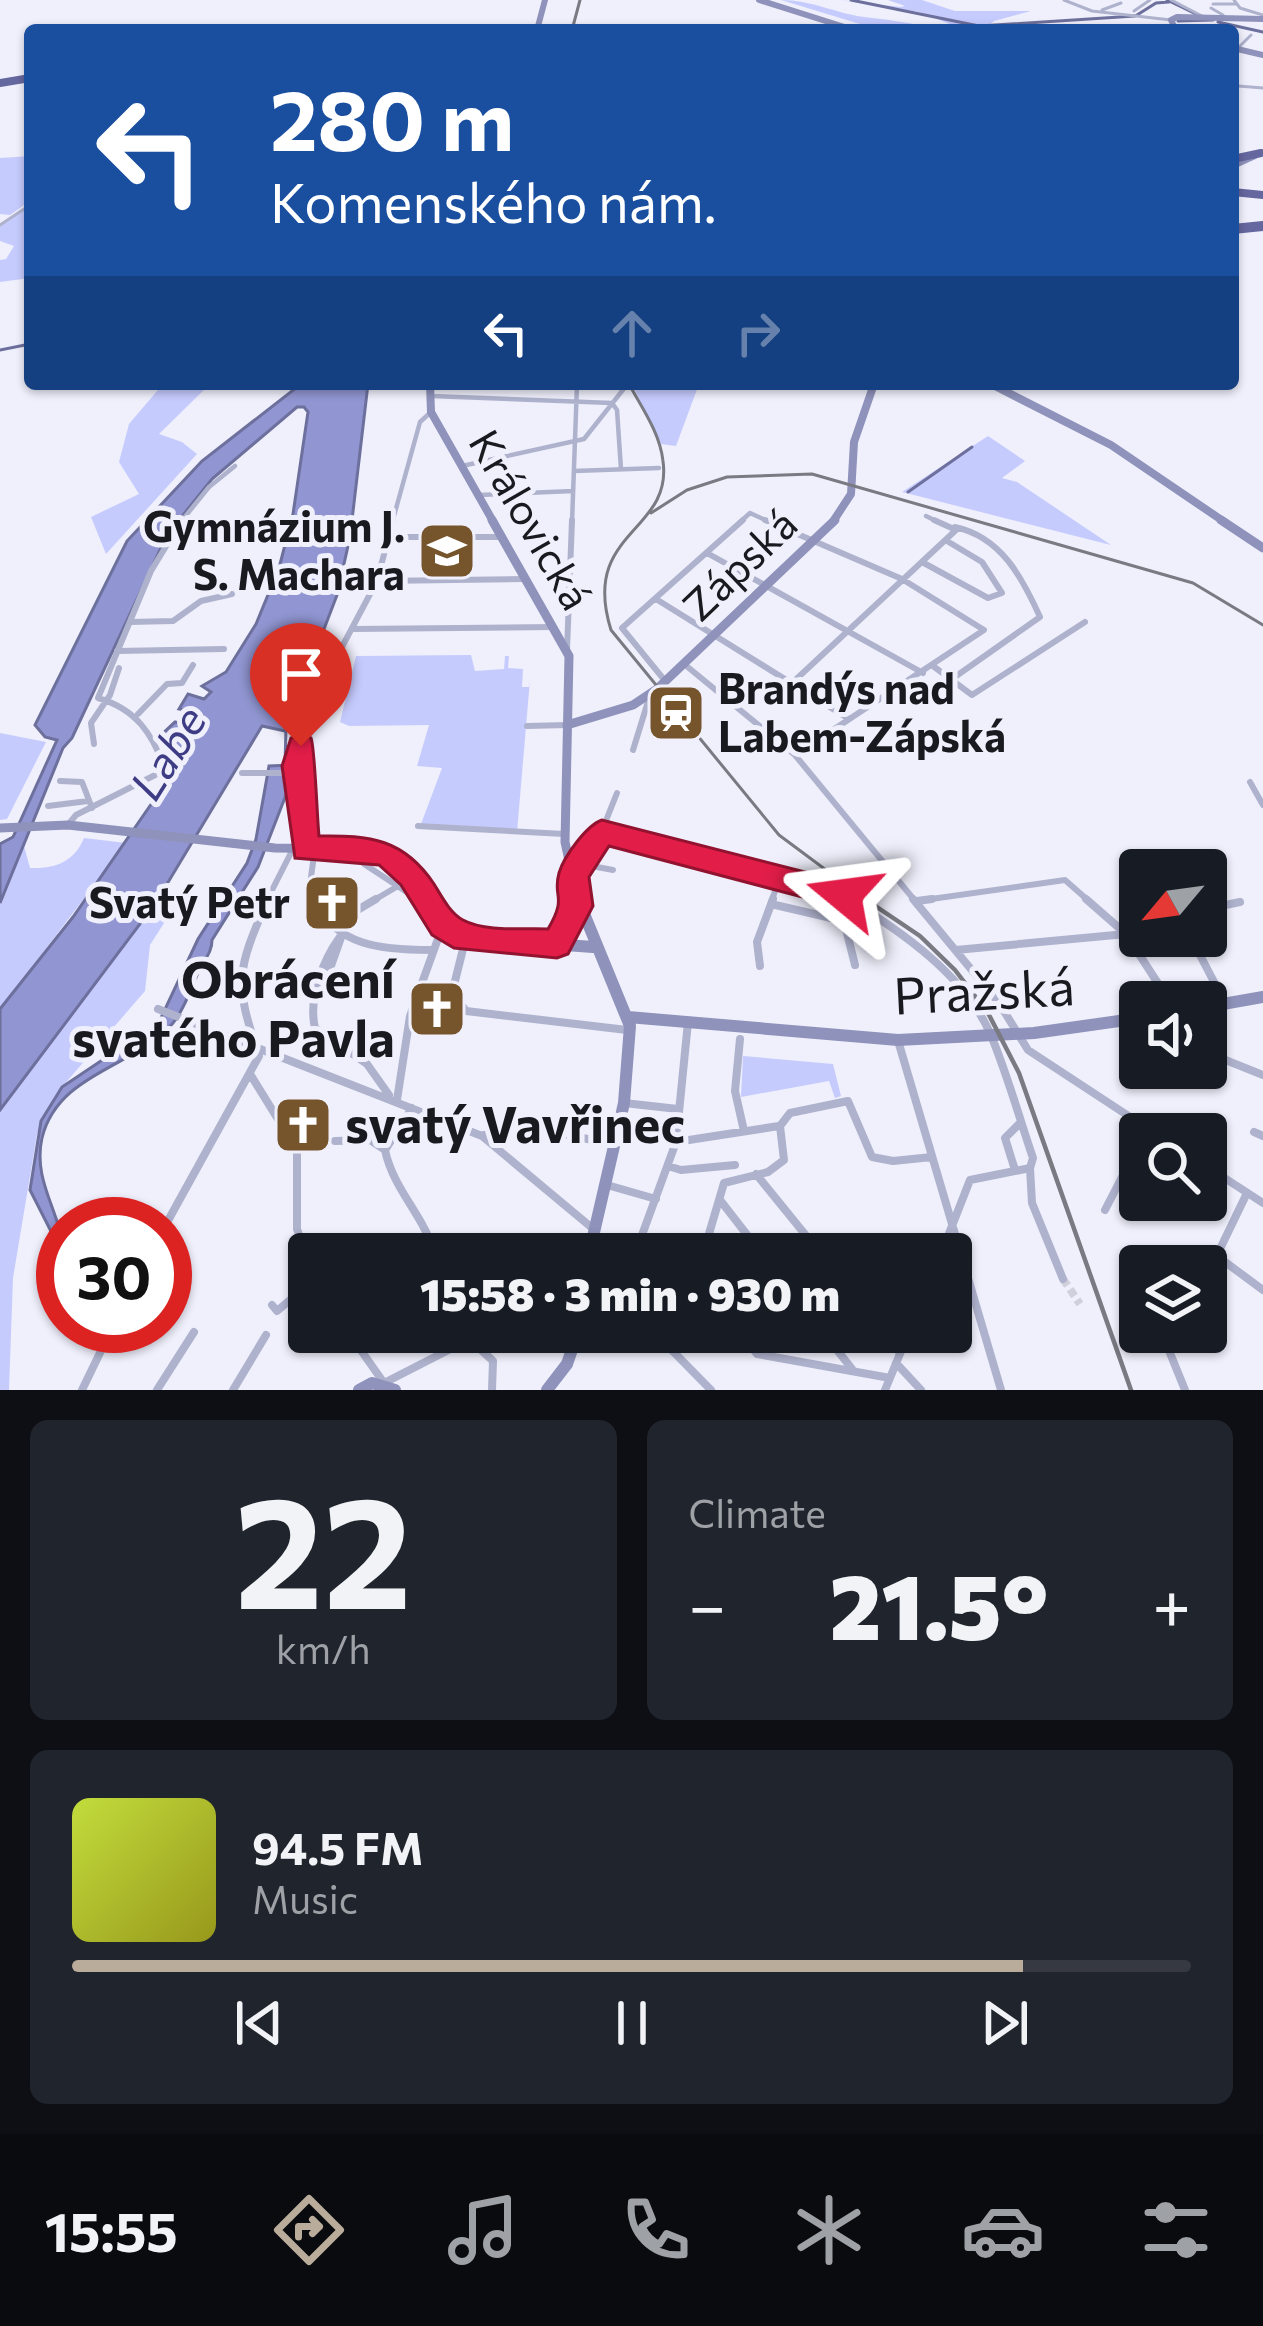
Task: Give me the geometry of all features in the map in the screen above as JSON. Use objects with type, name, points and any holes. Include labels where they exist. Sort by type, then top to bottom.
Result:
[{"type":"main road","points":[[758,0],[835,24]]},
{"type":"main road","points":[[1173,24],[1171,20],[1208,11],[1263,17]]},
{"type":"main road","name":"Královická","points":[[429,390],[431,412],[567,650],[564,834],[578,906],[629,1024]]},
{"type":"main road","name":"Zápská","points":[[567,724],[620,710],[650,695],[816,538],[849,501],[854,442],[872,390]]},
{"type":"main road","points":[[1003,390],[1111,445],[1263,548]]},
{"type":"main road","points":[[5,827],[67,826],[270,848],[364,848],[389,854],[412,876],[443,925],[465,938],[593,947]]},
{"type":"main road","points":[[557,944],[578,906]]},
{"type":"main road","points":[[1227,1004],[1263,998]]},
{"type":"main road","name":"Pražská","points":[[629,1024],[688,1022],[898,1040],[1015,1035],[1119,1021]]},
{"type":"main road","points":[[591,1233],[616,1144],[629,1024]]},
{"type":"main road","points":[[548,1390],[571,1353]]},
{"type":"main road","points":[[362,1388],[389,1387]]},
{"type":"street","points":[[1064,0],[1087,10],[1171,20]]},
{"type":"street","points":[[1136,14],[1150,0]]},
{"type":"street","points":[[1171,0],[1208,11],[1235,2],[1263,17]]},
{"type":"street","points":[[1087,10],[1107,10],[1116,2]]},
{"type":"street","points":[[1239,45],[1252,35]]},
{"type":"street","points":[[567,650],[577,390]]},
{"type":"street","points":[[462,466],[584,439],[623,390]]},
{"type":"street","points":[[428,396],[612,404],[617,410],[621,469]]},
{"type":"street","points":[[430,950],[409,951],[340,937],[328,929],[312,902],[307,880],[310,849],[301,833],[294,773],[328,683],[377,581],[420,422],[431,412]]},
{"type":"street","points":[[67,826],[90,804],[165,770],[138,714],[98,698],[179,525],[235,466]]},
{"type":"street","points":[[574,471],[659,468]]},
{"type":"street","points":[[479,495],[573,491]]},
{"type":"street","points":[[666,682],[622,628],[750,513],[902,579],[984,634],[795,755]]},
{"type":"street","points":[[926,515],[980,536],[1015,568],[1040,617],[952,680]]},
{"type":"street","points":[[791,684],[955,528]]},
{"type":"street","points":[[389,537],[501,537]]},
{"type":"street","points":[[922,562],[988,598],[1002,593],[982,562],[945,540]]},
{"type":"street","points":[[706,553],[923,673]]},
{"type":"street","points":[[377,581],[525,580]]},
{"type":"street","points":[[130,622],[173,621],[202,601],[232,595]]},
{"type":"street","points":[[656,599],[849,719]]},
{"type":"street","points":[[934,667],[972,695],[1085,622]]},
{"type":"street","points":[[353,629],[553,627]]},
{"type":"street","points":[[117,651],[224,649]]},
{"type":"street","points":[[684,664],[795,755],[998,1003],[1028,1050],[1121,1113]]},
{"type":"street","points":[[138,714],[167,684],[182,683],[193,665]]},
{"type":"street","points":[[94,744],[88,728],[93,712],[107,700],[119,668]]},
{"type":"street","points":[[633,751],[650,695]]},
{"type":"street","points":[[527,726],[567,724]]},
{"type":"street","points":[[242,772],[294,773]]},
{"type":"street","points":[[60,781],[82,782],[90,804]]},
{"type":"street","points":[[1250,782],[1263,805]]},
{"type":"street","points":[[573,875],[602,832],[617,794]]},
{"type":"street","points":[[48,806],[90,804]]},
{"type":"street","points":[[418,826],[564,834]]},
{"type":"street","points":[[602,832],[837,892],[893,926],[950,977],[991,1036],[1033,1158],[1032,1203],[1063,1279]]},
{"type":"street","points":[[181,1197],[259,1056],[239,987],[249,950],[301,833]]},
{"type":"street","points":[[364,864],[432,908]]},
{"type":"street","points":[[581,864],[613,870]]},
{"type":"street","points":[[760,966],[757,942],[781,877]]},
{"type":"street","points":[[917,901],[1065,880],[1119,928]]},
{"type":"street","points":[[326,980],[349,914],[398,886]]},
{"type":"street","points":[[1227,905],[1240,902]]},
{"type":"street","points":[[772,904],[844,921],[855,964]]},
{"type":"street","points":[[394,1099],[405,1037],[430,950],[443,925]]},
{"type":"street","points":[[956,950],[1119,935]]},
{"type":"street","points":[[340,937],[332,945],[315,994],[314,1029],[323,1040],[365,1061],[394,1099]]},
{"type":"street","points":[[465,938],[452,993],[466,1011],[583,1028],[629,1024]]},
{"type":"street","points":[[158,1009],[482,1136],[592,1228]]},
{"type":"street","points":[[643,1233],[676,1142],[688,1022]]},
{"type":"street","points":[[740,1039],[735,1090],[744,1131]]},
{"type":"street","points":[[898,1040],[1001,1390]]},
{"type":"street","points":[[1227,1061],[1263,1075]]},
{"type":"street","points":[[250,1075],[297,1150],[298,1233]]},
{"type":"street","points":[[676,1142],[744,1131],[848,1101],[868,1157],[879,1164],[932,1157]]},
{"type":"street","points":[[622,1107],[679,1109]]},
{"type":"street","points":[[385,1150],[412,1108]]},
{"type":"street","points":[[709,1233],[729,1178],[778,1168],[784,1160],[782,1121]]},
{"type":"street","points":[[1015,1170],[1005,1138],[1021,1122]]},
{"type":"street","points":[[482,1136],[520,1128],[616,1144]]},
{"type":"street","points":[[334,1142],[370,1140],[385,1150],[389,1169],[429,1233]]},
{"type":"street","points":[[668,1166],[681,1170],[735,1165]]},
{"type":"street","points":[[949,1233],[970,1180],[1030,1168]]},
{"type":"street","points":[[756,1174],[804,1233]]},
{"type":"street","points":[[1227,1180],[1263,1203]]},
{"type":"street","points":[[1105,1210],[1119,1183]]},
{"type":"street","points":[[604,1184],[656,1199]]},
{"type":"street","points":[[1222,1245],[1247,1193]]},
{"type":"street","points":[[719,1199],[745,1233]]},
{"type":"street","points":[[1227,1263],[1263,1290]]},
{"type":"street","points":[[272,1304],[277,1311],[288,1302]]},
{"type":"street","points":[[157,1390],[194,1332]]},
{"type":"street","points":[[232,1390],[266,1335]]},
{"type":"street","points":[[82,1390],[100,1353]]},
{"type":"street","points":[[362,1353],[389,1387],[440,1353]]},
{"type":"street","points":[[485,1353],[494,1361],[492,1390]]},
{"type":"street","points":[[675,1353],[711,1390]]},
{"type":"street","points":[[756,1353],[890,1378]]},
{"type":"street","points":[[839,1353],[854,1372]]},
{"type":"street","points":[[895,1353],[921,1390]]},
{"type":"street","points":[[885,1390],[900,1353]]},
{"type":"street","points":[[1171,1353],[1185,1390]]},
{"type":"street","points":[[362,1388],[367,1360]]},
{"type":"shaded area","points":[[781,0],[910,24],[860,24]]},
{"type":"shaded area","points":[[839,0],[901,7],[905,6],[888,0],[922,0],[955,11],[1031,11],[990,24],[950,24],[919,12]]},
{"type":"shaded area","points":[[24,156],[24,205],[10,215],[0,214],[0,158]]},
{"type":"shaded area","points":[[24,209],[24,279],[0,282],[0,260],[14,246],[0,241],[0,226]]},
{"type":"shaded area","points":[[158,390],[204,390],[159,434],[182,442],[197,454],[106,554],[91,517],[139,494],[119,462],[129,424]]},
{"type":"shaded area","points":[[293,390],[367,390],[350,537],[337,595],[285,731],[262,726],[155,904],[0,1110],[0,1009],[73,917],[172,774],[175,760],[162,734],[175,722],[191,726],[198,713],[179,709],[188,694],[204,699],[211,692],[202,686],[226,672],[256,624],[279,568],[293,514],[308,412],[297,407],[212,479],[167,535],[72,738],[63,748],[0,903],[0,844],[13,837],[57,740],[45,737],[35,725],[127,541],[202,461]]},
{"type":"shaded area","points":[[635,390],[697,390],[676,446],[661,444]]},
{"type":"shaded area","points":[[988,436],[1025,461],[1002,478],[1017,482],[1111,545],[902,492]]},
{"type":"shaded area","points":[[471,655],[475,671],[504,669],[505,656],[509,656],[508,668],[523,669],[522,687],[529,687],[530,680],[517,832],[421,824],[442,768],[417,766],[429,725],[349,726],[340,722],[356,656]]},
{"type":"shaded area","points":[[0,733],[46,742],[7,819],[0,820]]},
{"type":"shaded area","points":[[291,765],[287,777],[291,782],[258,867],[212,940],[177,1018],[158,1038],[81,1084],[51,1116],[40,1154],[48,1197],[36,1197],[36,1202],[30,1190],[41,1121],[62,1087],[159,1022],[198,939],[247,863],[269,766]]},
{"type":"shaded area","points":[[84,838],[126,843],[0,1009],[0,903],[24,846],[30,868],[48,867],[69,858]]},
{"type":"shaded area","points":[[155,904],[173,909],[150,945],[145,991],[62,1087],[37,1134],[13,1278],[9,1390],[0,1390],[0,1110]]},
{"type":"shaded area","points":[[743,1056],[833,1064],[841,1096],[835,1098],[829,1081],[741,1097]]},
{"type":"waterway","points":[[851,0],[969,24]]},
{"type":"waterway","points":[[1167,0],[1198,15]]},
{"type":"waterway","points":[[1137,15],[1156,3],[1169,2]]},
{"type":"waterway","points":[[1010,24],[1135,16]]},
{"type":"waterway","points":[[1178,21],[1213,20]]},
{"type":"waterway","points":[[1218,22],[1227,24]]},
{"type":"waterway","points":[[1239,27],[1263,32]]},
{"type":"waterway","points":[[0,350],[24,345]]},
{"type":"waterway","points":[[908,492],[972,447]]},
{"type":"waterway","points":[[285,765],[286,728]]},
{"type":"tunnel","points":[[1063,1279],[1080,1304]]},
{"type":"railway","points":[[574,24],[580,0]]},
{"type":"railway","points":[[632,390],[658,441],[662,485],[655,504],[616,552],[607,572],[605,597],[611,630],[779,835],[869,902]]},
{"type":"railway","points":[[651,513],[687,490],[727,477],[812,474],[1193,583],[1263,625]]},
{"type":"railway","points":[[865,899],[920,936],[955,970],[988,1013],[1019,1073],[1131,1390]]},
{"type":"place","name":"Gymnázium J. S. Machara","points":[[447,551]]},
{"type":"place","name":"Brandýs nad Labem-Zápská","points":[[676,713]]},
{"type":"place","name":"Svatý Petr","points":[[332,903]]},
{"type":"place","name":"Obrácení svatého Pavla","points":[[437,1009]]},
{"type":"place","name":"svatý Vavřinec","points":[[303,1125]]},
{"type":"route","points":[[301,746],[297,766],[306,849],[364,848],[389,854],[412,876],[443,925],[465,938],[557,944],[578,906],[573,875],[602,832],[844,895]]},
{"type":"water label","name":"Labe","points":[[168,753]]}]
